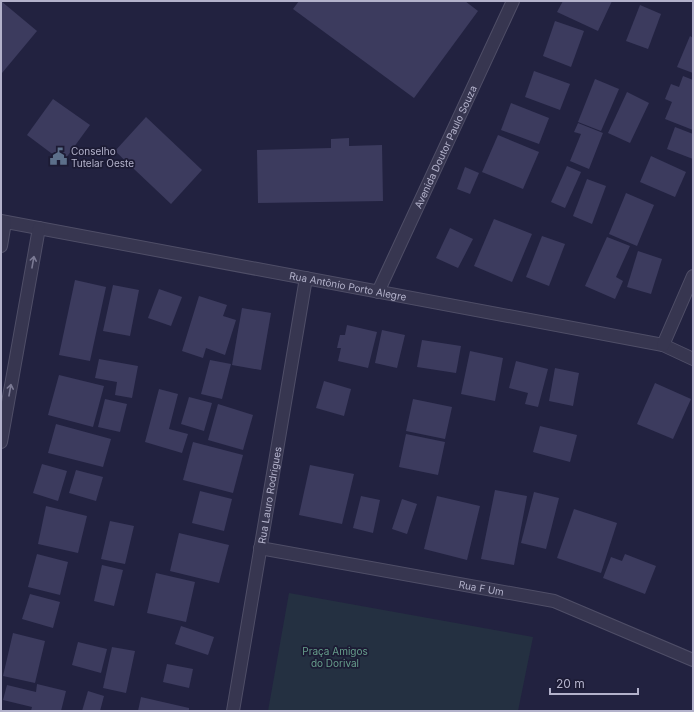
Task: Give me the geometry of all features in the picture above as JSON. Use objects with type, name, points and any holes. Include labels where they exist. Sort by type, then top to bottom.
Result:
[{"type":"street","name":"Avenida Doutor Paulo Souza","points":[[378,292],[513,1]]},
{"type":"street","name":"Rua Antônio Porto Alegre","points":[[3,222],[663,345],[693,360]]},
{"type":"street","points":[[1,246],[3,222]]},
{"type":"street","points":[[1,442],[39,228]]},
{"type":"street","points":[[663,345],[693,276]]},
{"type":"street","name":"Rua Lauro Rodrigues","points":[[233,711],[306,278]]},
{"type":"street","name":"Rua F Um","points":[[260,548],[554,601],[693,660]]},
{"type":"green space","name":"Praça Amigos do Dorival","points":[[289,593],[533,637],[518,711],[268,711]]},
{"type":"building","points":[[1,1],[37,31],[2,73],[1,72]]},
{"type":"building","points":[[299,1],[465,1],[478,11],[414,98],[293,9]]},
{"type":"building","points":[[563,1],[612,1],[598,31],[557,12]]},
{"type":"building","points":[[640,5],[661,14],[648,49],[626,41]]},
{"type":"building","points":[[555,21],[584,31],[571,67],[543,56]]},
{"type":"building","points":[[690,36],[693,38],[693,73],[677,67]]},
{"type":"building","points":[[534,71],[570,84],[560,110],[525,97]]},
{"type":"building","points":[[683,76],[693,80],[693,130],[665,119],[672,102],[665,99],[671,84],[679,87]]},
{"type":"building","points":[[595,79],[619,89],[601,131],[578,122]]},
{"type":"building","points":[[627,92],[649,103],[630,143],[608,133]]},
{"type":"building","points":[[53,99],[90,125],[63,162],[27,135]]},
{"type":"building","points":[[511,103],[549,118],[539,144],[501,130]]},
{"type":"building","points":[[146,117],[202,170],[171,204],[115,151]]},
{"type":"building","points":[[578,123],[603,133],[589,169],[570,161],[581,134],[574,132]]},
{"type":"building","points":[[675,127],[693,134],[693,159],[667,149]]},
{"type":"building","points":[[498,135],[539,152],[523,189],[482,172]]},
{"type":"building","points":[[349,138],[349,146],[382,145],[383,201],[258,203],[257,150],[331,148],[331,139]]},
{"type":"building","points":[[651,156],[686,172],[675,197],[640,182]]},
{"type":"building","points":[[567,166],[581,172],[565,208],[551,202]]},
{"type":"building","points":[[465,167],[479,173],[470,194],[457,189]]},
{"type":"building","points":[[587,179],[606,186],[592,224],[573,216]]},
{"type":"building","points":[[626,193],[654,205],[637,246],[609,234]]},
{"type":"building","points":[[494,219],[532,234],[512,282],[474,266]]},
{"type":"building","points":[[450,228],[473,239],[458,268],[436,258]]},
{"type":"building","points":[[542,236],[565,244],[549,286],[526,277]]},
{"type":"building","points":[[607,237],[630,246],[616,277],[623,281],[615,299],[585,286]]},
{"type":"building","points":[[638,251],[662,259],[651,294],[627,287]]},
{"type":"building","points":[[75,280],[106,287],[90,361],[59,355]]},
{"type":"building","points":[[113,285],[139,290],[130,336],[103,331]]},
{"type":"building","points":[[159,289],[182,297],[171,326],[148,318]]},
{"type":"building","points":[[199,296],[227,305],[223,316],[236,320],[225,355],[206,348],[203,358],[182,351]]},
{"type":"building","points":[[242,308],[271,313],[261,370],[232,365]]},
{"type":"building","points":[[347,325],[377,332],[368,368],[338,361],[341,348],[337,348],[340,335],[345,335]]},
{"type":"building","points":[[382,330],[405,335],[397,368],[375,363]]},
{"type":"building","points":[[422,340],[461,346],[456,373],[417,367]]},
{"type":"building","points":[[470,351],[503,358],[495,401],[461,394]]},
{"type":"building","points":[[99,359],[138,366],[132,398],[115,395],[117,382],[95,378]]},
{"type":"building","points":[[210,360],[231,364],[222,399],[201,394]]},
{"type":"building","points":[[516,361],[548,369],[538,407],[525,404],[528,393],[509,388]]},
{"type":"building","points":[[555,368],[579,373],[573,406],[549,401]]},
{"type":"building","points":[[59,375],[104,386],[93,427],[48,415]]},
{"type":"building","points":[[324,381],[351,389],[344,416],[316,408]]},
{"type":"building","points":[[655,383],[691,399],[673,439],[637,424]]},
{"type":"building","points":[[159,389],[178,394],[169,429],[188,434],[182,453],[145,442]]},
{"type":"building","points":[[189,397],[212,403],[204,431],[181,424]]},
{"type":"building","points":[[105,399],[127,404],[120,432],[98,427]]},
{"type":"building","points":[[413,399],[452,407],[445,439],[406,431]]},
{"type":"building","points":[[218,404],[253,415],[243,450],[208,440]]},
{"type":"building","points":[[56,424],[111,439],[103,467],[48,453]]},
{"type":"building","points":[[540,426],[577,435],[570,462],[533,452]]},
{"type":"building","points":[[406,434],[445,442],[438,475],[399,467]]},
{"type":"building","points":[[193,442],[243,455],[233,493],[183,480]]},
{"type":"building","points":[[42,464],[67,471],[58,501],[33,493]]},
{"type":"building","points":[[310,465],[354,474],[342,524],[299,515]]},
{"type":"building","points":[[76,470],[103,477],[96,501],[69,493]]},
{"type":"building","points":[[495,490],[527,496],[514,565],[481,559]]},
{"type":"building","points":[[200,491],[232,499],[224,531],[192,523]]},
{"type":"building","points":[[534,492],[559,498],[546,549],[521,543]]},
{"type":"building","points":[[361,496],[380,500],[373,533],[353,528]]},
{"type":"building","points":[[437,496],[480,506],[467,560],[424,549]]},
{"type":"building","points":[[402,499],[417,504],[407,534],[392,529]]},
{"type":"building","points":[[46,506],[87,516],[78,553],[38,544]]},
{"type":"building","points":[[574,509],[617,523],[601,573],[557,558]]},
{"type":"building","points":[[110,521],[134,526],[125,564],[101,559]]},
{"type":"building","points":[[179,533],[229,545],[219,583],[170,571]]},
{"type":"building","points":[[37,554],[68,562],[60,595],[28,587]]},
{"type":"building","points":[[625,554],[656,566],[645,594],[603,578],[611,557],[622,561]]},
{"type":"building","points":[[102,565],[123,570],[114,606],[94,601]]},
{"type":"building","points":[[156,573],[195,582],[186,622],[147,613]]},
{"type":"building","points":[[30,594],[60,602],[53,628],[22,619]]},
{"type":"building","points":[[181,626],[214,637],[208,655],[175,644]]},
{"type":"building","points":[[13,633],[45,641],[35,683],[3,676]]},
{"type":"building","points":[[78,642],[107,649],[101,673],[72,665]]},
{"type":"building","points":[[112,647],[135,651],[126,693],[103,688]]},
{"type":"building","points":[[167,664],[193,669],[189,688],[163,682]]},
{"type":"building","points":[[37,684],[66,691],[61,711],[31,711],[32,707],[3,700],[7,685],[36,692]]},
{"type":"building","points":[[88,691],[104,696],[100,711],[82,711]]},
{"type":"building","points":[[141,697],[189,708],[189,711],[138,711]]},
{"type":"place","name":"Conselho Tutelar Oeste","points":[[58,157]]}]
